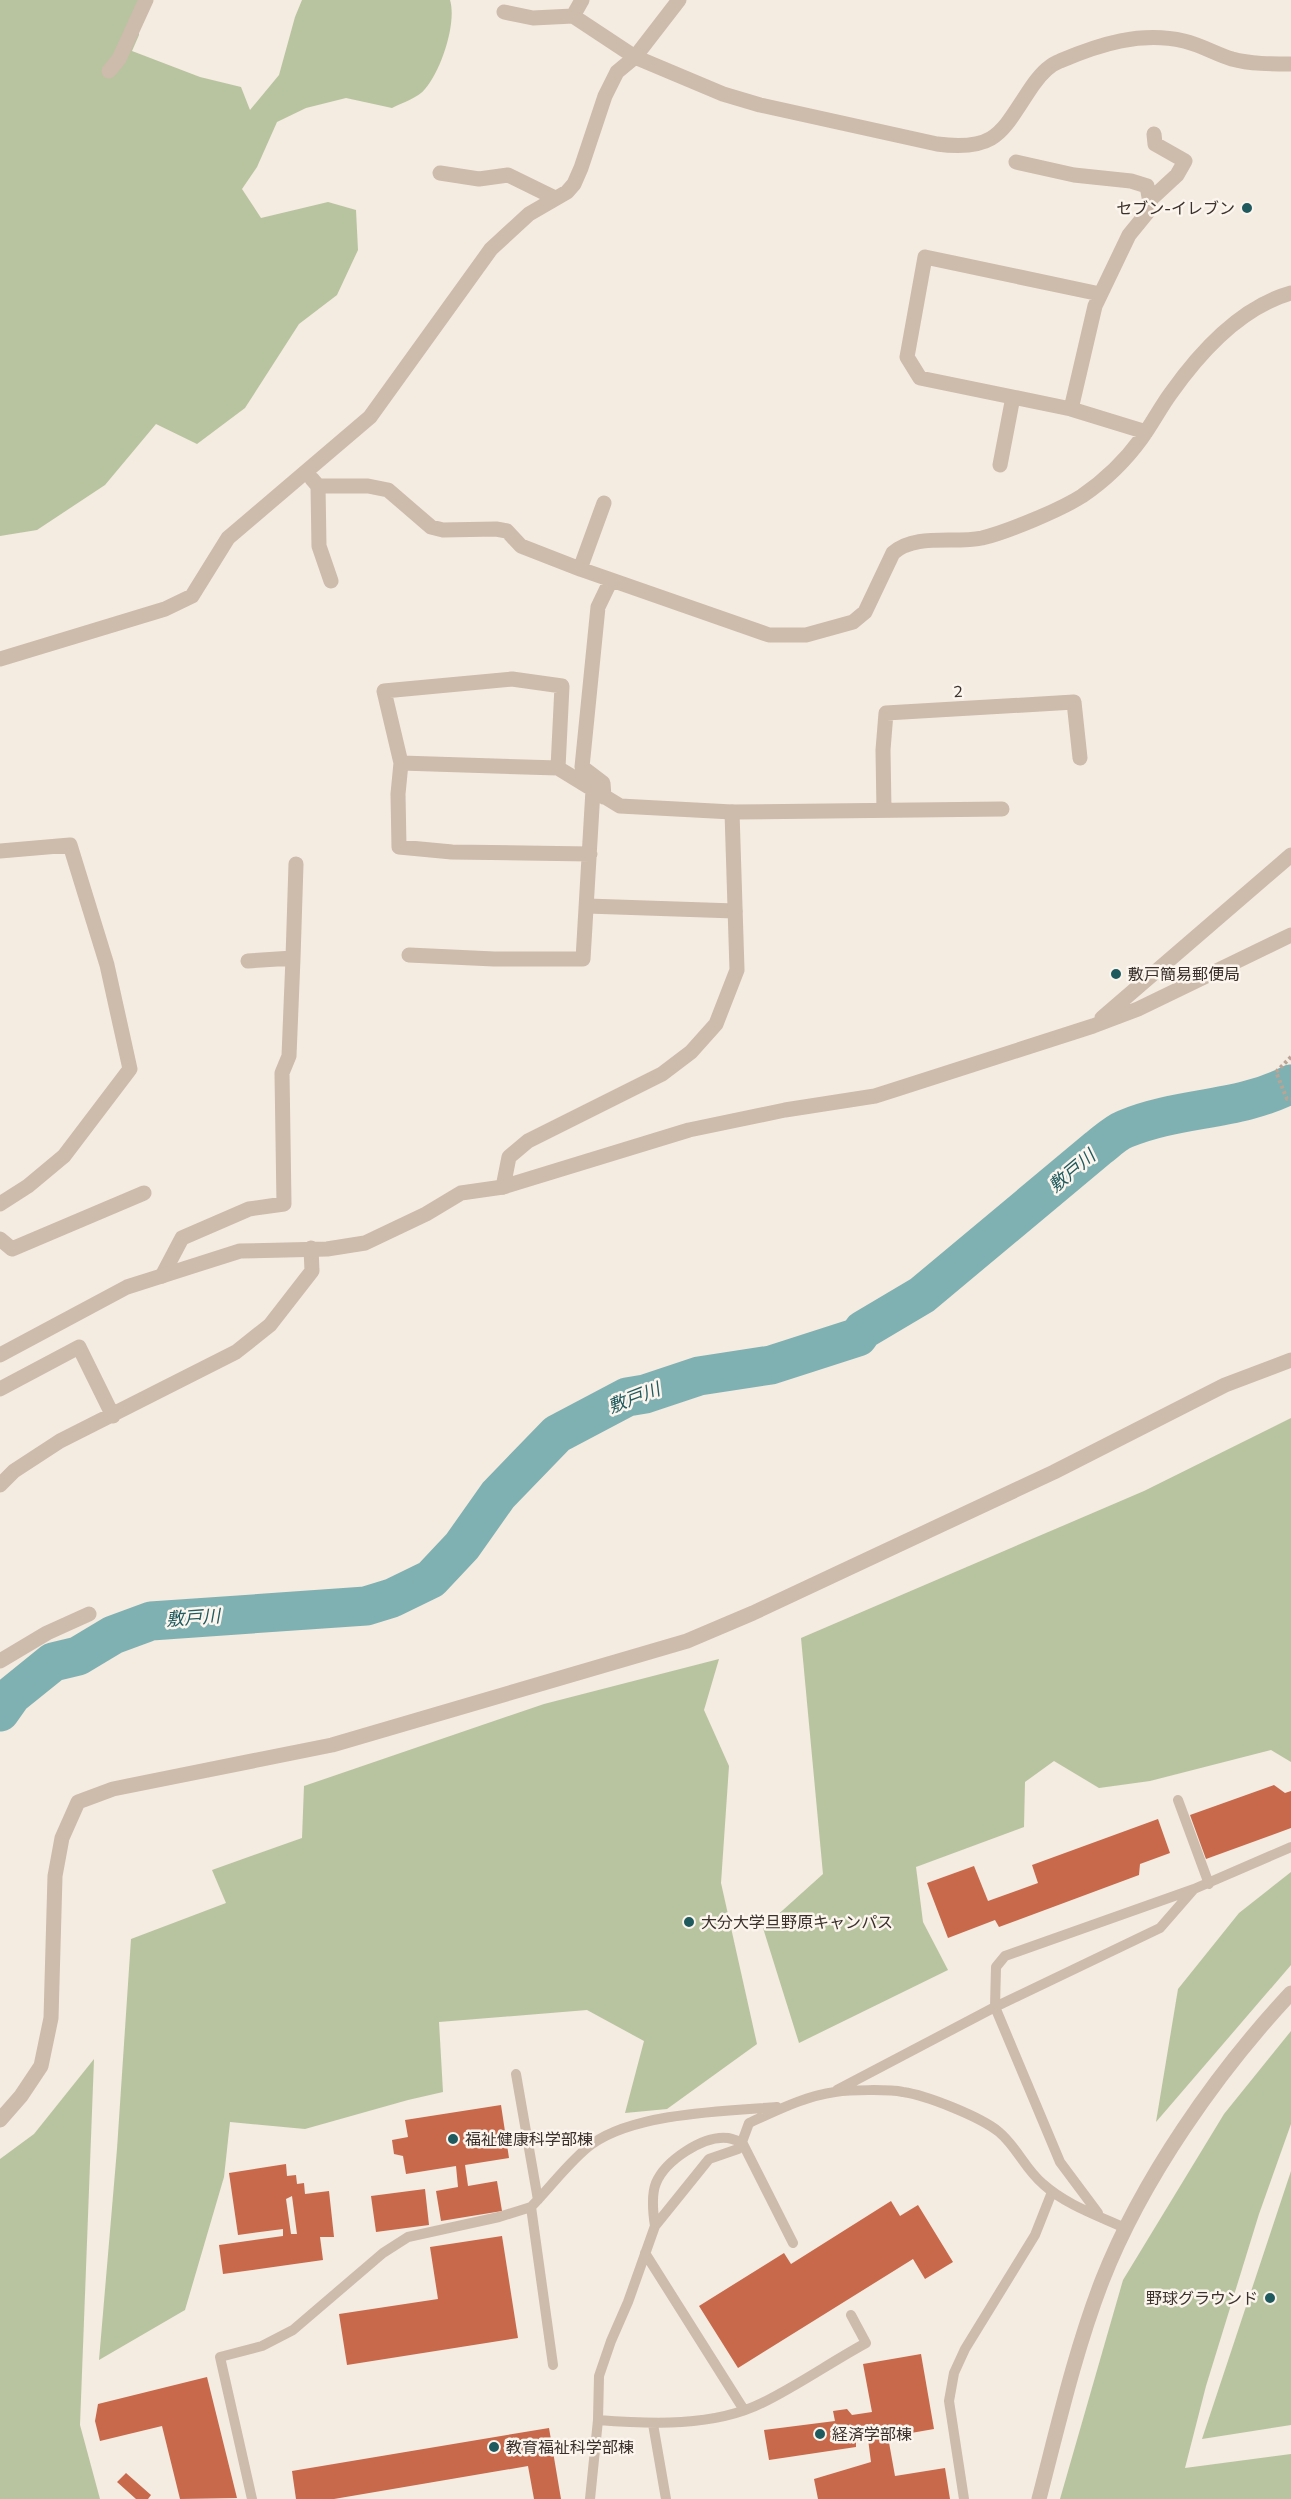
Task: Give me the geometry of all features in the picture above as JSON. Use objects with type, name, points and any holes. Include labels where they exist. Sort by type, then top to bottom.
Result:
[{"type":"street","points":[[109,71],[119,59],[146,0]]},
{"type":"street","points":[[573,16],[582,0]]},
{"type":"street","points":[[0,659],[165,609],[192,596],[228,538],[370,417],[491,249],[529,214],[567,192],[578,177],[604,96],[617,72],[635,57],[679,0]]},
{"type":"street","points":[[504,12],[533,18],[573,16],[635,57],[723,94],[760,105],[937,144],[963,147],[976,145],[994,136],[1016,113],[1037,80],[1057,62],[1124,40],[1163,37],[1187,41],[1233,59],[1291,64]]},
{"type":"street","points":[[1150,200],[1177,175],[1185,162],[1155,144],[1155,134]]},
{"type":"street","points":[[1016,162],[1074,175],[1131,181],[1147,186],[1151,208],[1129,235],[1100,294],[1090,321],[1071,409]]},
{"type":"street","points":[[440,173],[479,179],[508,175],[555,198]]},
{"type":"street","points":[[1100,294],[925,257],[908,357],[920,378],[1071,409],[1146,432]]},
{"type":"street","points":[[318,486],[368,486],[388,490],[431,527],[443,530],[495,529],[507,531],[521,546],[769,635],[806,635],[853,622],[866,612],[893,553],[899,548],[914,543],[981,538],[1057,509],[1082,496],[1131,452],[1171,392],[1212,344],[1246,315],[1273,299],[1291,292]]},
{"type":"street","points":[[1000,465],[1013,397]]},
{"type":"street","points":[[306,473],[318,486],[319,546],[331,581]]},
{"type":"street","points":[[580,569],[604,503]]},
{"type":"street","points":[[409,955],[494,959],[583,959],[590,854],[599,793],[603,783],[582,767],[598,607],[611,580]]},
{"type":"street","points":[[558,768],[562,686],[512,679],[384,691],[401,763],[398,794],[399,847],[452,852],[590,854]]},
{"type":"street","name":"2","points":[[884,810],[883,750],[886,713],[1074,702],[1080,758]]},
{"type":"street","points":[[401,763],[558,768],[620,806],[732,812],[1002,809]]},
{"type":"street","points":[[503,1187],[509,1158],[528,1141],[662,1074],[691,1052],[716,1024],[737,970],[732,812]]},
{"type":"street","points":[[0,851],[70,845],[107,965],[130,1069],[64,1156],[28,1186],[0,1204]]},
{"type":"street","points":[[1093,1026],[1291,855]]},
{"type":"street","points":[[162,1275],[182,1238],[249,1209],[284,1204],[282,1073],[289,1056],[296,864]]},
{"type":"street","points":[[587,906],[735,911]]},
{"type":"street","points":[[0,1355],[127,1287],[162,1275],[240,1251],[327,1249],[365,1243],[426,1214],[461,1193],[503,1187],[689,1130],[784,1110],[875,1096],[1093,1026],[1147,1005],[1291,935]]},
{"type":"street","points":[[248,961],[293,958]]},
{"type":"street","points":[[0,1239],[12,1249],[144,1193]]},
{"type":"street","points":[[0,1485],[14,1471],[60,1441],[236,1352],[270,1325],[312,1271],[311,1248]]},
{"type":"street","points":[[0,1389],[79,1347],[113,1416]]},
{"type":"street","points":[[0,2120],[21,2096],[41,2066],[51,2018],[54,1876],[62,1838],[78,1802],[113,1789],[332,1745],[687,1641],[753,1613],[1054,1472],[1225,1385],[1291,1360]]},
{"type":"street","points":[[0,1661],[47,1632],[89,1614]]},
{"type":"street","points":[[1039,2499],[1089,2316],[1103,2278],[1127,2229],[1161,2166],[1207,2095],[1255,2032],[1291,1994]]},
{"type":"lane","points":[[1178,1800],[1209,1884]]},
{"type":"lane","points":[[1100,2216],[1060,2162],[995,2007],[996,1967],[1005,1956],[1209,1884],[1291,1847]]},
{"type":"lane","points":[[590,2499],[598,2420],[599,2376],[655,2226],[709,2159],[738,2149],[749,2123],[785,2107],[834,2092],[995,2007],[1160,1928],[1194,1889]]},
{"type":"lane","points":[[516,2074],[535,2204],[553,2365]]},
{"type":"lane","points":[[834,2092],[903,2092],[979,2119],[1010,2142],[1031,2172],[1052,2192],[1127,2229]]},
{"type":"lane","points":[[252,2499],[220,2357],[262,2346],[293,2331],[383,2253],[408,2237],[499,2217],[535,2204],[591,2144],[617,2129],[666,2119],[785,2107]]},
{"type":"lane","points":[[655,2226],[653,2211],[655,2184],[669,2163],[701,2142],[727,2138],[742,2142],[793,2243]]},
{"type":"lane","points":[[964,2499],[949,2401],[954,2373],[964,2349],[1035,2235],[1052,2192]]},
{"type":"lane","points":[[645,2253],[744,2410]]},
{"type":"lane","points":[[598,2420],[653,2424],[722,2416],[761,2404],[866,2343],[851,2315]]},
{"type":"lane","points":[[653,2424],[666,2499]]},
{"type":"path","points":[[1291,1057],[1276,1071],[1287,1100],[1291,1099]]},
{"type":"green space","points":[[0,0],[139,0],[139,35],[132,51],[200,77],[241,87],[250,110],[279,75],[302,0],[450,0],[452,10],[449,34],[442,59],[431,81],[422,92],[392,108],[346,98],[306,108],[277,122],[257,167],[242,189],[261,218],[328,202],[356,210],[358,250],[337,295],[299,324],[245,408],[197,444],[156,424],[105,485],[37,530],[0,536]]},
{"type":"green space","points":[[1291,1418],[1291,1762],[1271,1750],[1150,1781],[1099,1788],[1054,1761],[1025,1782],[1024,1827],[916,1867],[923,1922],[948,1970],[799,2043],[763,1928],[823,1874],[801,1638],[1144,1491]]},
{"type":"green space","points":[[719,1659],[704,1710],[729,1766],[721,1883],[757,2044],[667,2109],[625,2113],[644,2041],[587,2010],[439,2022],[443,2092],[305,2129],[230,2122],[224,2177],[185,2310],[99,2360],[117,2149],[131,1939],[226,1903],[212,1870],[302,1838],[304,1786],[544,1704]]},
{"type":"green space","points":[[1291,1872],[1291,1965],[1156,2122],[1178,1989],[1239,1913]]},
{"type":"green space","points":[[1291,2031],[1291,2124],[1259,2214],[1206,2386],[1185,2468],[1291,2454],[1291,2499],[1060,2499],[1123,2280],[1224,2114]]},
{"type":"green space","points":[[94,2059],[80,2425],[100,2499],[0,2499],[0,2159],[34,2134]]},
{"type":"green space","name":"野球グラウンド","points":[[1291,2171],[1291,2425],[1202,2439]]},
{"type":"building","points":[[1274,1785],[1285,1793],[1291,1791],[1291,1828],[1206,1859],[1190,1815]]},
{"type":"building","points":[[1158,1819],[1170,1853],[1140,1864],[1139,1875],[999,1927],[995,1920],[948,1938],[927,1883],[974,1866],[988,1901],[1038,1883],[1032,1865]]},
{"type":"building","name":"福祉健康科学部棟","points":[[501,2105],[509,2158],[465,2165],[468,2186],[497,2181],[502,2211],[441,2221],[436,2191],[458,2187],[456,2166],[406,2174],[403,2156],[394,2154],[392,2140],[408,2137],[405,2120]]},
{"type":"building","points":[[286,2164],[287,2176],[296,2175],[297,2184],[304,2183],[305,2194],[329,2191],[334,2237],[320,2237],[323,2260],[223,2274],[219,2245],[283,2236],[283,2229],[238,2235],[229,2173]],"holes":[[[292,2196],[297,2234],[291,2234],[286,2199]]]},
{"type":"building","points":[[425,2189],[429,2225],[376,2232],[371,2196]]},
{"type":"building","points":[[891,2201],[900,2216],[918,2205],[953,2262],[925,2279],[913,2259],[738,2368],[699,2306],[784,2253],[791,2264]]},
{"type":"building","points":[[502,2236],[518,2338],[347,2365],[339,2314],[438,2299],[430,2247]]},
{"type":"building","points":[[921,2354],[934,2429],[888,2437],[895,2476],[945,2468],[950,2499],[818,2499],[814,2479],[871,2462],[868,2439],[856,2441],[856,2447],[769,2460],[764,2430],[835,2421],[833,2411],[847,2409],[852,2415],[872,2412],[863,2364]]},
{"type":"building","points":[[207,2377],[237,2498],[180,2499],[162,2426],[100,2441],[95,2421],[98,2404]]},
{"type":"building","name":"教育福祉科学部棟","points":[[549,2428],[561,2499],[534,2499],[528,2466],[334,2499],[296,2499],[292,2471]]},
{"type":"building","points":[[126,2473],[151,2495],[148,2499],[136,2499],[117,2482]]},
{"type":"waterway","name":"敷戸川","points":[[0,1712],[12,1695],[53,1662],[78,1656],[113,1635],[151,1621],[366,1606],[392,1598],[431,1579],[462,1546],[498,1495],[557,1434],[627,1397],[645,1394],[699,1376],[771,1365],[858,1337],[863,1330],[922,1295],[1118,1133],[1167,1116],[1250,1100],[1291,1084]]},
{"type":"place","name":"セブン-イレブン","points":[[1247,208]]},
{"type":"place","name":"敷戸簡易郵便局","points":[[1116,974]]},
{"type":"place","name":"大分大学旦野原キャンパス","points":[[689,1922]]},
{"type":"place","name":"福祉健康科学部棟","points":[[453,2139]]},
{"type":"place","name":"野球グラウンド","points":[[1270,2298]]},
{"type":"place","name":"経済学部棟","points":[[820,2434]]},
{"type":"place","name":"教育福祉科学部棟","points":[[494,2447]]}]
